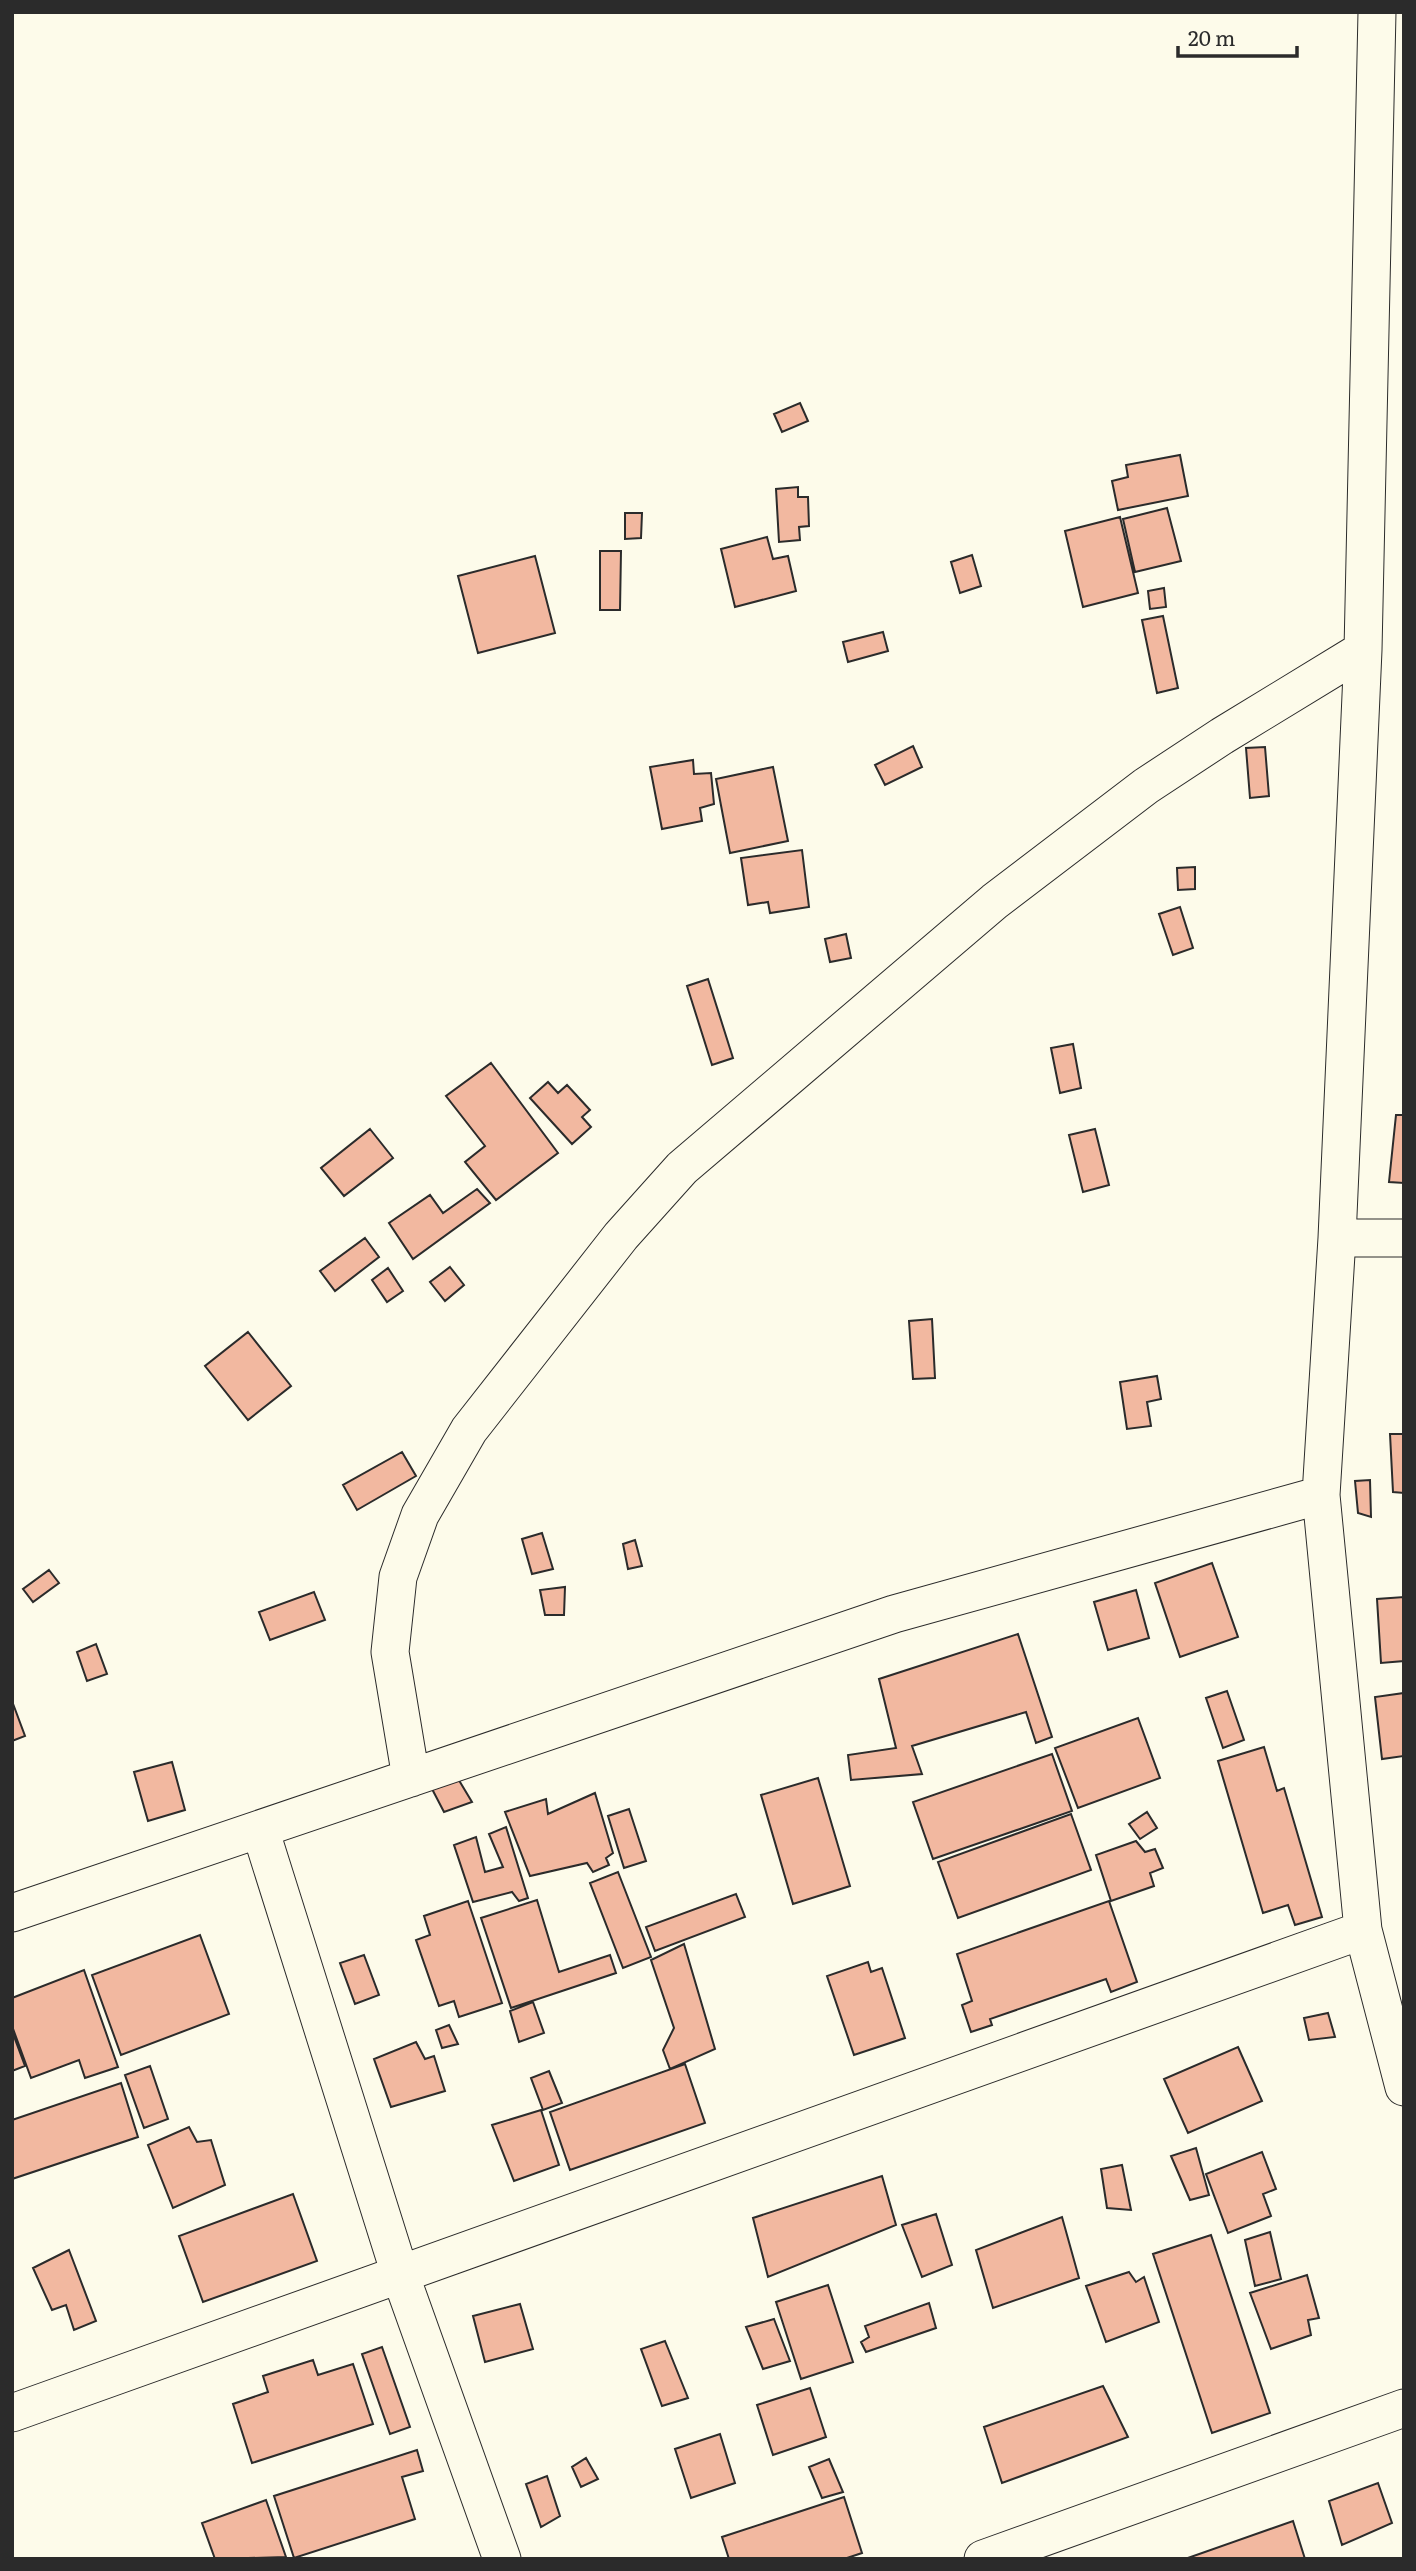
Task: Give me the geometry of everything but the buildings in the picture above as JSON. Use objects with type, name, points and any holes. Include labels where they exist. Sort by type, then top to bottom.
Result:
[{"type":"street","points":[[1377,12],[1363,650],[1337,1238],[1321,1495],[1363,1930],[1404,2087]]},
{"type":"street","points":[[411,1778],[390,1652],[398,1577],[420,1515],[469,1430],[621,1236],[682,1168],[995,901],[1146,786],[1363,650]]},
{"type":"street","points":[[1337,1238],[1404,1238]]},
{"type":"street","points":[[12,1913],[894,1614],[1321,1495]]},
{"type":"street","points":[[260,1829],[400,2274],[502,2559]]},
{"type":"street","points":[[12,2413],[1363,1930]]},
{"type":"street","points":[[983,2559],[1404,2408]]}]
